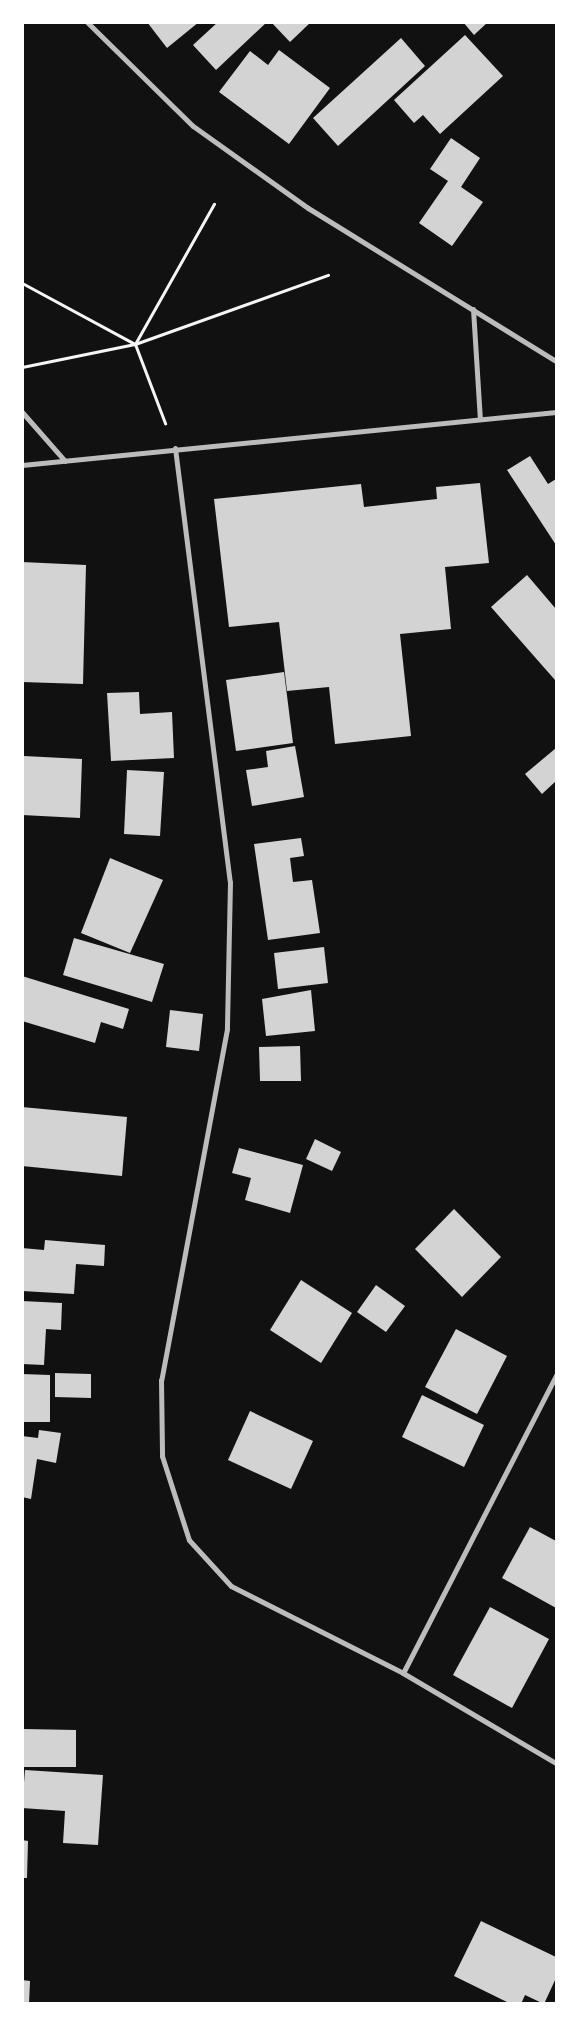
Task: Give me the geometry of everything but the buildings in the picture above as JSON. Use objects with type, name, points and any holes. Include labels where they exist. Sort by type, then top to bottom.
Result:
[{"type":"street","points":[[87,22],[193,126],[308,208],[556,361]]},
{"type":"street","points":[[473,309],[480,419]]},
{"type":"street","points":[[22,412],[65,461]]},
{"type":"street","points":[[22,465],[175,448],[556,412]]},
{"type":"street","points":[[175,448],[230,882],[227,1029],[161,1380],[162,1456],[189,1540],[231,1586],[403,1673],[556,1763]]},
{"type":"street","points":[[403,1673],[556,1375]]},
{"type":"path","points":[[135,344],[214,204]]},
{"type":"path","points":[[22,367],[135,344],[328,275]]},
{"type":"path","points":[[22,283],[135,344],[165,423]]}]
